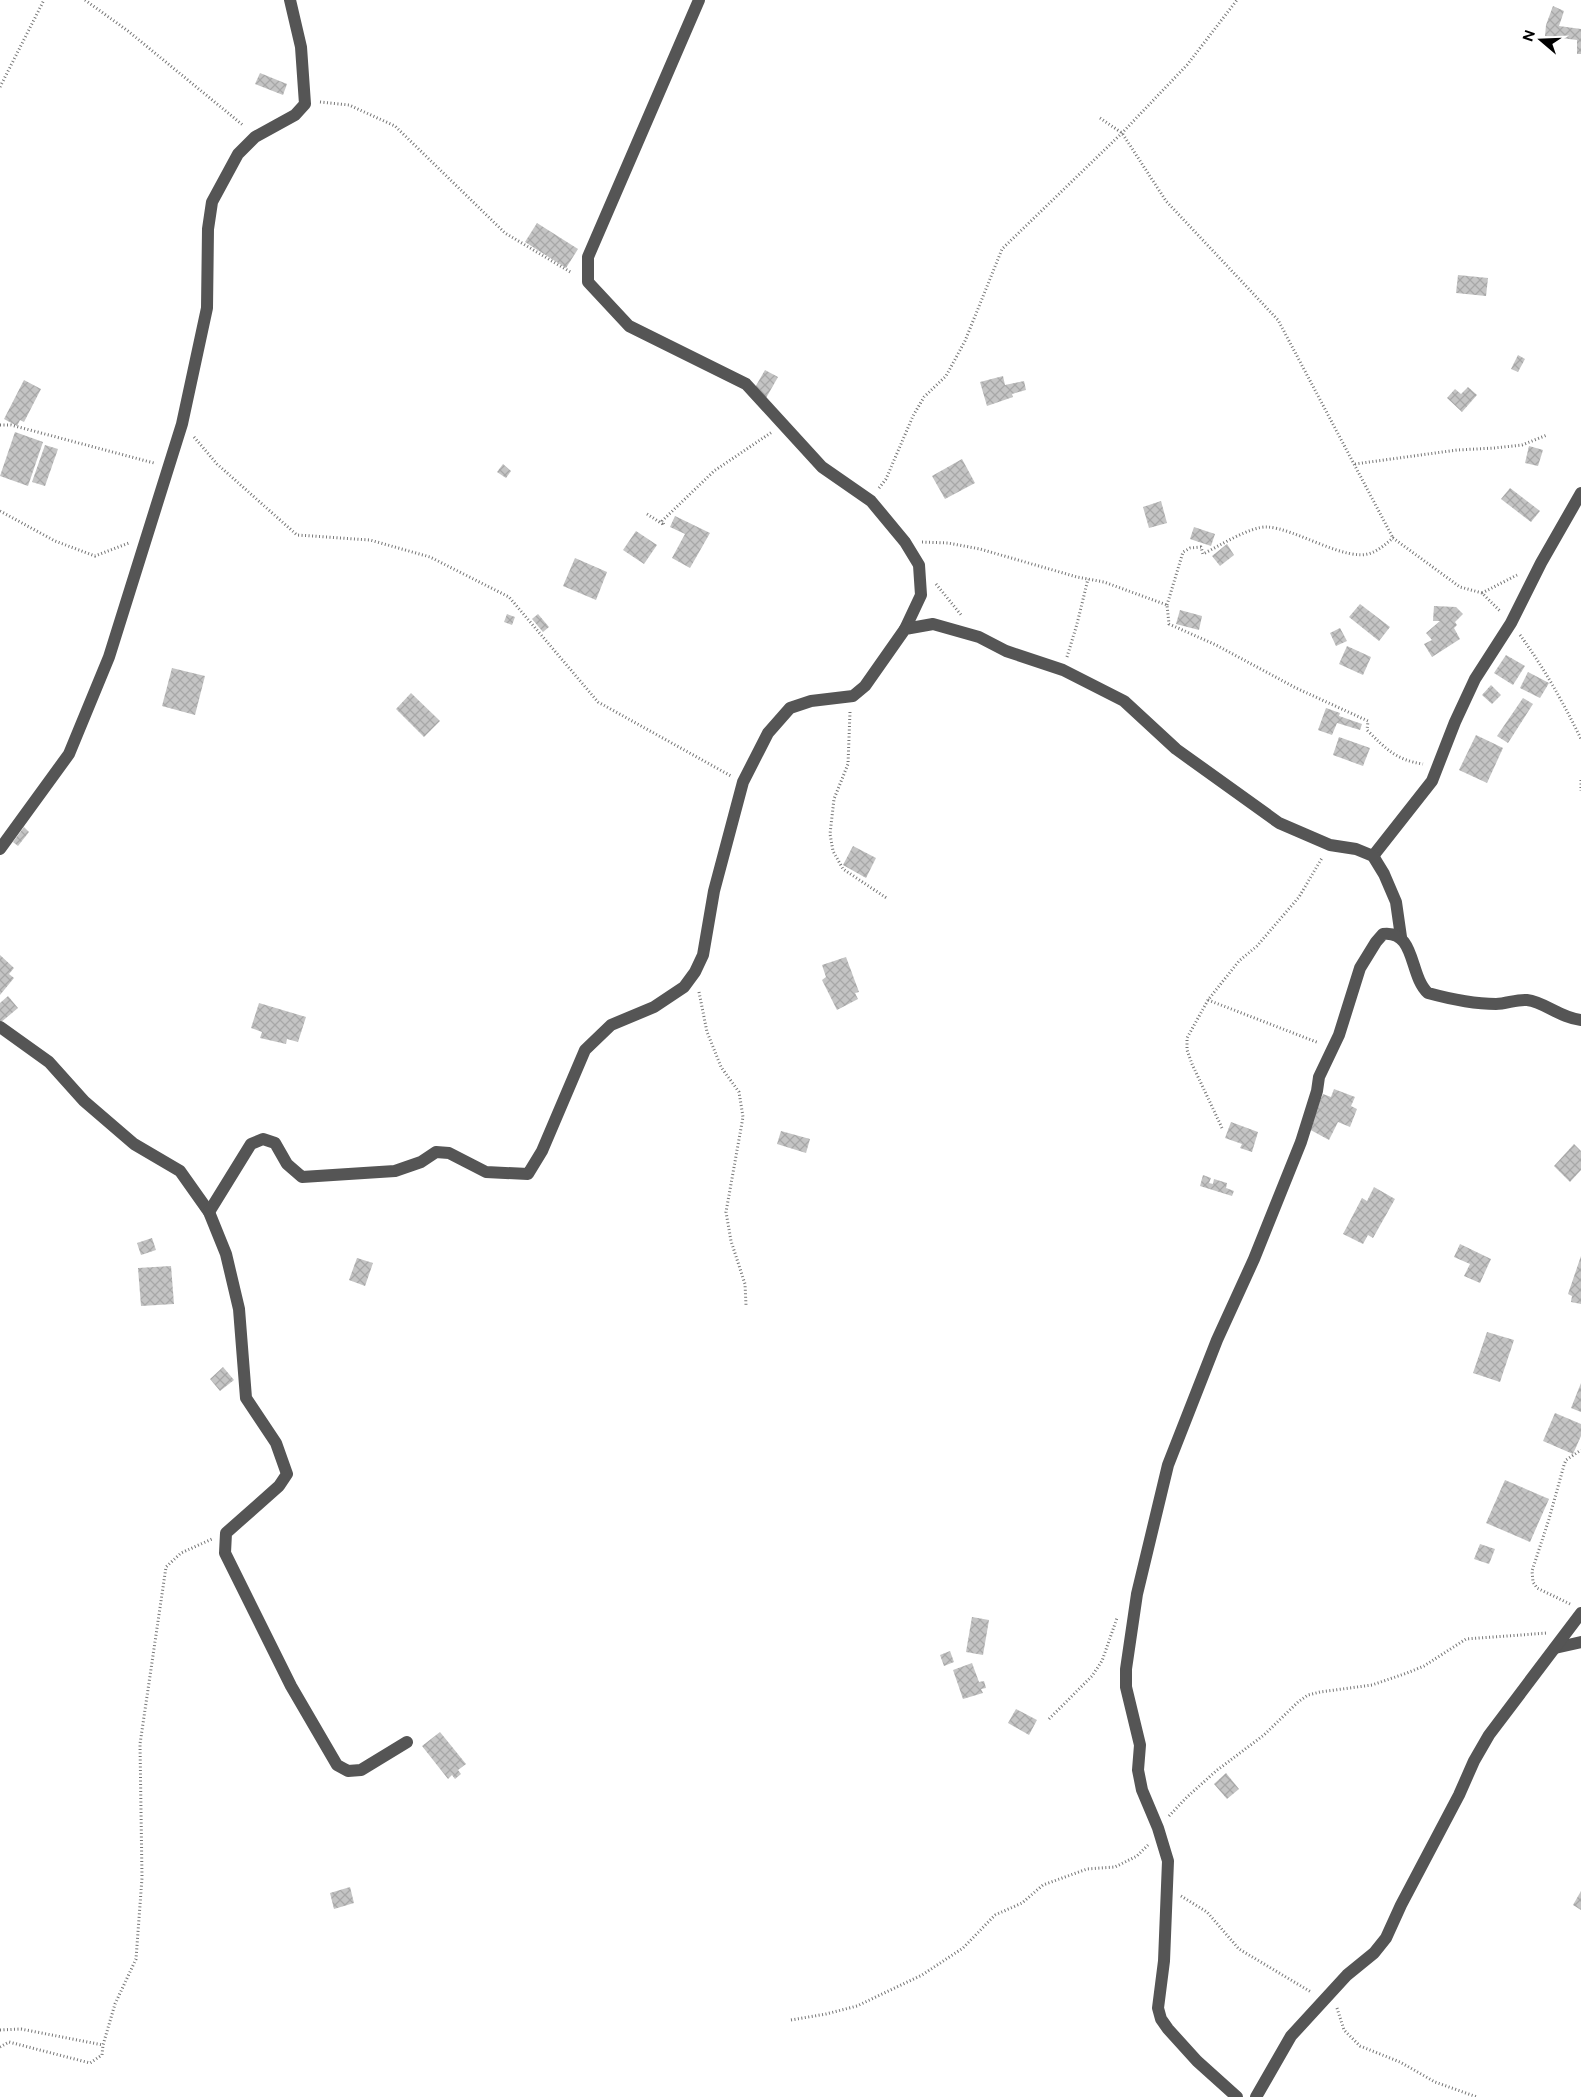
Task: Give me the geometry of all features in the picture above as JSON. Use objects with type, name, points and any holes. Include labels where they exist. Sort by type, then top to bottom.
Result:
[{"type":"street","points":[[0,849],[69,754],[109,657],[182,424],[207,308],[208,229],[212,202],[238,154],[255,137],[295,115],[305,104],[301,47],[290,0]]},
{"type":"street","points":[[209,1212],[251,1144],[263,1139],[275,1143],[287,1164],[302,1177],[395,1171],[421,1162],[436,1152],[448,1153],[486,1172],[528,1174],[542,1151],[585,1050],[611,1025],[654,1006],[684,987],[695,972],[703,955],[714,891],[743,782],[768,733],[790,708],[811,701],[853,696],[865,686],[905,629],[921,595],[919,565],[905,542],[871,502],[822,467],[746,384],[629,326],[588,282],[588,257],[699,0]]},
{"type":"street","points":[[1373,856],[1432,781],[1455,722],[1475,679],[1511,623],[1541,563],[1581,493]]},
{"type":"street","points":[[905,629],[933,624],[979,637],[1006,651],[1063,670],[1124,701],[1176,749],[1280,823],[1330,845],[1356,850],[1373,856],[1384,874],[1396,902],[1401,937],[1406,944],[1417,978],[1428,993],[1472,1002],[1497,1004],[1526,1000],[1538,1003],[1559,1014],[1581,1020]]},
{"type":"street","points":[[1237,2097],[1197,2061],[1161,2019],[1158,2008],[1164,1961],[1168,1861],[1158,1828],[1142,1790],[1138,1770],[1140,1744],[1126,1688],[1126,1669],[1136,1594],[1168,1465],[1217,1340],[1254,1259],[1301,1142],[1317,1091],[1319,1077],[1333,1049],[1360,968],[1383,934],[1393,933],[1401,937]]},
{"type":"street","points":[[0,1027],[49,1062],[84,1101],[134,1144],[180,1171],[209,1212],[226,1254],[239,1309],[246,1398],[276,1443],[287,1474],[279,1486],[226,1532],[225,1553],[291,1686],[337,1765],[348,1771],[362,1770],[407,1742]]},
{"type":"street","points":[[1256,2097],[1291,2036],[1346,1975],[1374,1953],[1386,1938],[1474,1761],[1489,1735],[1555,1648],[1577,1609]]},
{"type":"street","points":[[1555,1648],[1581,1642]]},
{"type":"path","points":[[0,86],[44,0]]},
{"type":"path","points":[[85,0],[128,31],[230,113],[255,137]]},
{"type":"path","points":[[871,502],[886,479],[912,416],[924,397],[946,376],[965,341],[1002,249],[1122,133],[1186,65],[1237,0]]},
{"type":"path","points":[[305,104],[318,102],[350,105],[395,126],[505,233],[588,282]]},
{"type":"path","points":[[1100,118],[1122,133],[1166,201],[1278,320],[1393,538],[1460,587],[1482,593],[1511,623],[1539,661],[1561,698],[1581,739]]},
{"type":"path","points":[[182,424],[217,464],[297,535],[370,540],[430,557],[509,597],[598,702],[743,782]]},
{"type":"path","points":[[0,425],[11,426],[169,466]]},
{"type":"path","points":[[647,514],[664,525],[662,521],[714,471],[783,426]]},
{"type":"path","points":[[1355,464],[1456,450],[1522,445],[1547,435]]},
{"type":"path","points":[[0,512],[55,541],[95,556],[148,536]]},
{"type":"path","points":[[1393,538],[1384,546],[1369,554],[1349,554],[1296,534],[1266,526],[1249,530],[1203,554],[1201,547],[1190,548],[1183,552],[1167,605],[1169,624],[1216,645],[1296,688],[1368,721],[1367,730],[1384,747],[1397,756],[1414,763],[1439,766]]},
{"type":"path","points":[[905,542],[948,543],[980,549],[1112,585],[1167,605]]},
{"type":"path","points":[[1482,593],[1541,563]]},
{"type":"path","points":[[919,565],[979,637]]},
{"type":"path","points":[[1063,670],[1088,580]]},
{"type":"path","points":[[853,696],[849,719],[848,764],[834,799],[830,834],[833,851],[843,869],[888,899]]},
{"type":"path","points":[[1581,780],[1581,791]]},
{"type":"path","points":[[1222,1128],[1187,1050],[1187,1038],[1208,1000],[1239,961],[1256,946],[1299,897],[1330,845]]},
{"type":"path","points":[[695,972],[707,1032],[721,1067],[739,1092],[743,1117],[726,1212],[731,1241],[745,1284],[746,1305]]},
{"type":"path","points":[[1208,1000],[1333,1049]]},
{"type":"path","points":[[1577,1609],[1537,1588],[1532,1582],[1532,1570],[1566,1460],[1581,1450]]},
{"type":"path","points":[[0,2048],[9,2042],[90,2064],[102,2055],[103,2045],[115,2004],[136,1959],[142,1878],[140,1744],[166,1567],[181,1554],[226,1532]]},
{"type":"path","points":[[1049,1719],[1092,1676],[1102,1661],[1114,1622],[1119,1616]]},
{"type":"path","points":[[791,2020],[857,2006],[922,1975],[963,1948],[995,1915],[1022,1903],[1043,1885],[1087,1868],[1115,1867],[1137,1856],[1147,1846],[1158,1828],[1187,1796],[1208,1777],[1264,1734],[1308,1695],[1372,1685],[1407,1673],[1424,1666],[1466,1639],[1566,1631]]},
{"type":"path","points":[[1166,1890],[1189,1900],[1208,1912],[1239,1950],[1329,1995],[1344,2030],[1360,2046],[1400,2062],[1434,2082],[1477,2097]]},
{"type":"path","points":[[0,2030],[21,2029],[103,2045]]},
{"type":"building","points":[[1553,6],[1564,11],[1559,26],[1581,29],[1581,54],[1577,54],[1577,40],[1545,36],[1546,25]]},
{"type":"building","points":[[260,73],[287,84],[283,95],[255,84]]},
{"type":"building","points":[[537,223],[578,249],[566,268],[525,242]]},
{"type":"building","points":[[1458,275],[1488,278],[1486,296],[1456,293]]},
{"type":"building","points":[[1518,355],[1525,359],[1518,372],[1511,369]]},
{"type":"building","points":[[765,370],[778,377],[766,398],[753,391]]},
{"type":"building","points":[[1003,376],[1005,385],[1024,381],[1026,390],[1012,394],[1013,397],[987,406],[980,382]]},
{"type":"building","points":[[24,380],[41,389],[24,422],[20,420],[17,426],[4,419]]},
{"type":"building","points":[[1468,387],[1477,395],[1462,412],[1447,398],[1455,389],[1461,394]]},
{"type":"building","points":[[15,432],[43,442],[28,486],[0,476]]},
{"type":"building","points":[[45,445],[58,449],[45,486],[32,482]]},
{"type":"building","points":[[1529,446],[1543,450],[1538,466],[1525,463]]},
{"type":"building","points":[[962,459],[975,483],[945,499],[932,476]]},
{"type":"building","points":[[503,464],[511,471],[506,478],[497,472]]},
{"type":"building","points":[[1510,488],[1540,511],[1531,522],[1501,499]]},
{"type":"building","points":[[1161,501],[1167,523],[1149,528],[1143,507]]},
{"type":"building","points":[[675,516],[710,533],[690,568],[672,558],[685,534],[670,527]]},
{"type":"building","points":[[1194,527],[1215,534],[1211,546],[1190,539]]},
{"type":"building","points":[[636,531],[657,545],[644,564],[623,550]]},
{"type":"building","points":[[1227,544],[1234,555],[1220,566],[1212,556]]},
{"type":"building","points":[[575,558],[607,572],[596,600],[563,586]]},
{"type":"building","points":[[1360,604],[1390,627],[1379,641],[1349,617]]},
{"type":"building","points":[[1434,606],[1456,607],[1463,614],[1455,622],[1457,625],[1454,628],[1460,639],[1432,657],[1424,644],[1432,640],[1426,633],[1440,621],[1433,621]]},
{"type":"building","points":[[1180,610],[1202,616],[1199,630],[1176,624]]},
{"type":"building","points":[[507,614],[515,617],[512,625],[504,622]]},
{"type":"building","points":[[538,614],[549,627],[543,632],[532,619]]},
{"type":"building","points":[[1340,628],[1347,641],[1336,646],[1330,633]]},
{"type":"building","points":[[1347,646],[1371,657],[1363,675],[1339,664]]},
{"type":"building","points":[[1506,655],[1525,666],[1513,685],[1494,673]]},
{"type":"building","points":[[172,668],[205,676],[195,715],[162,706]]},
{"type":"building","points":[[1528,672],[1549,683],[1540,698],[1520,688]]},
{"type":"building","points":[[1491,685],[1501,695],[1492,704],[1482,695]]},
{"type":"building","points":[[411,693],[440,721],[424,737],[396,709]]},
{"type":"building","points":[[1523,698],[1533,704],[1508,743],[1497,736]]},
{"type":"building","points":[[1326,708],[1340,713],[1339,716],[1362,724],[1360,730],[1337,723],[1332,735],[1318,730]]},
{"type":"building","points":[[1476,735],[1503,748],[1487,783],[1459,770]]},
{"type":"building","points":[[1339,737],[1370,748],[1363,766],[1333,755]]},
{"type":"building","points":[[24,827],[29,832],[18,846],[13,842]]},
{"type":"building","points":[[853,846],[876,858],[866,878],[843,865]]},
{"type":"building","points":[[0,955],[14,968],[9,974],[14,978],[0,995]]},
{"type":"building","points":[[846,957],[859,992],[855,993],[858,999],[837,1010],[822,980],[826,977],[822,965]]},
{"type":"building","points":[[8,996],[18,1008],[0,1023],[0,1003]]},
{"type":"building","points":[[259,1003],[306,1017],[298,1042],[287,1039],[286,1044],[260,1038],[262,1032],[251,1028]]},
{"type":"building","points":[[1334,1089],[1355,1097],[1351,1106],[1357,1109],[1350,1127],[1338,1122],[1329,1140],[1307,1128],[1323,1094],[1331,1097]]},
{"type":"building","points":[[1231,1122],[1258,1132],[1252,1152],[1240,1148],[1242,1144],[1225,1138]]},
{"type":"building","points":[[781,1131],[810,1139],[806,1153],[777,1144]]},
{"type":"building","points":[[1574,1144],[1581,1151],[1581,1170],[1570,1182],[1554,1166]]},
{"type":"building","points":[[1203,1175],[1211,1178],[1209,1183],[1213,1184],[1214,1179],[1227,1183],[1226,1188],[1234,1191],[1232,1196],[1200,1186]]},
{"type":"building","points":[[1374,1187],[1395,1199],[1373,1238],[1368,1235],[1363,1244],[1343,1234],[1362,1198],[1367,1201]]},
{"type":"building","points":[[152,1238],[156,1250],[141,1255],[137,1243]]},
{"type":"building","points":[[1460,1244],[1491,1259],[1480,1283],[1464,1276],[1470,1264],[1454,1257]]},
{"type":"building","points":[[1581,1256],[1581,1304],[1571,1302],[1572,1296],[1568,1294]]},
{"type":"building","points":[[357,1258],[373,1263],[365,1286],[349,1280]]},
{"type":"building","points":[[171,1266],[174,1304],[141,1306],[138,1268]]},
{"type":"building","points":[[1487,1332],[1514,1340],[1500,1382],[1473,1373]]},
{"type":"building","points":[[223,1367],[234,1380],[220,1391],[210,1379]]},
{"type":"building","points":[[1581,1383],[1581,1412],[1571,1408]]},
{"type":"building","points":[[1555,1413],[1581,1424],[1581,1436],[1573,1454],[1543,1441]]},
{"type":"building","points":[[1505,1480],[1549,1499],[1530,1542],[1486,1523]]},
{"type":"building","points":[[1480,1544],[1495,1549],[1489,1564],[1474,1559]]},
{"type":"building","points":[[972,1617],[989,1620],[983,1655],[966,1652]]},
{"type":"building","points":[[950,1651],[954,1662],[944,1666],[940,1655]]},
{"type":"building","points":[[972,1663],[979,1682],[984,1681],[986,1688],[981,1689],[983,1693],[963,1699],[953,1670]]},
{"type":"building","points":[[1016,1709],[1037,1720],[1029,1735],[1008,1723]]},
{"type":"building","points":[[440,1732],[466,1764],[458,1770],[461,1774],[455,1779],[452,1775],[448,1779],[422,1746]]},
{"type":"building","points":[[1226,1773],[1239,1789],[1227,1799],[1214,1784]]},
{"type":"building","points":[[350,1887],[354,1903],[334,1909],[330,1893]]},
{"type":"building","points":[[1581,1891],[1581,1910],[1573,1905]]}]
